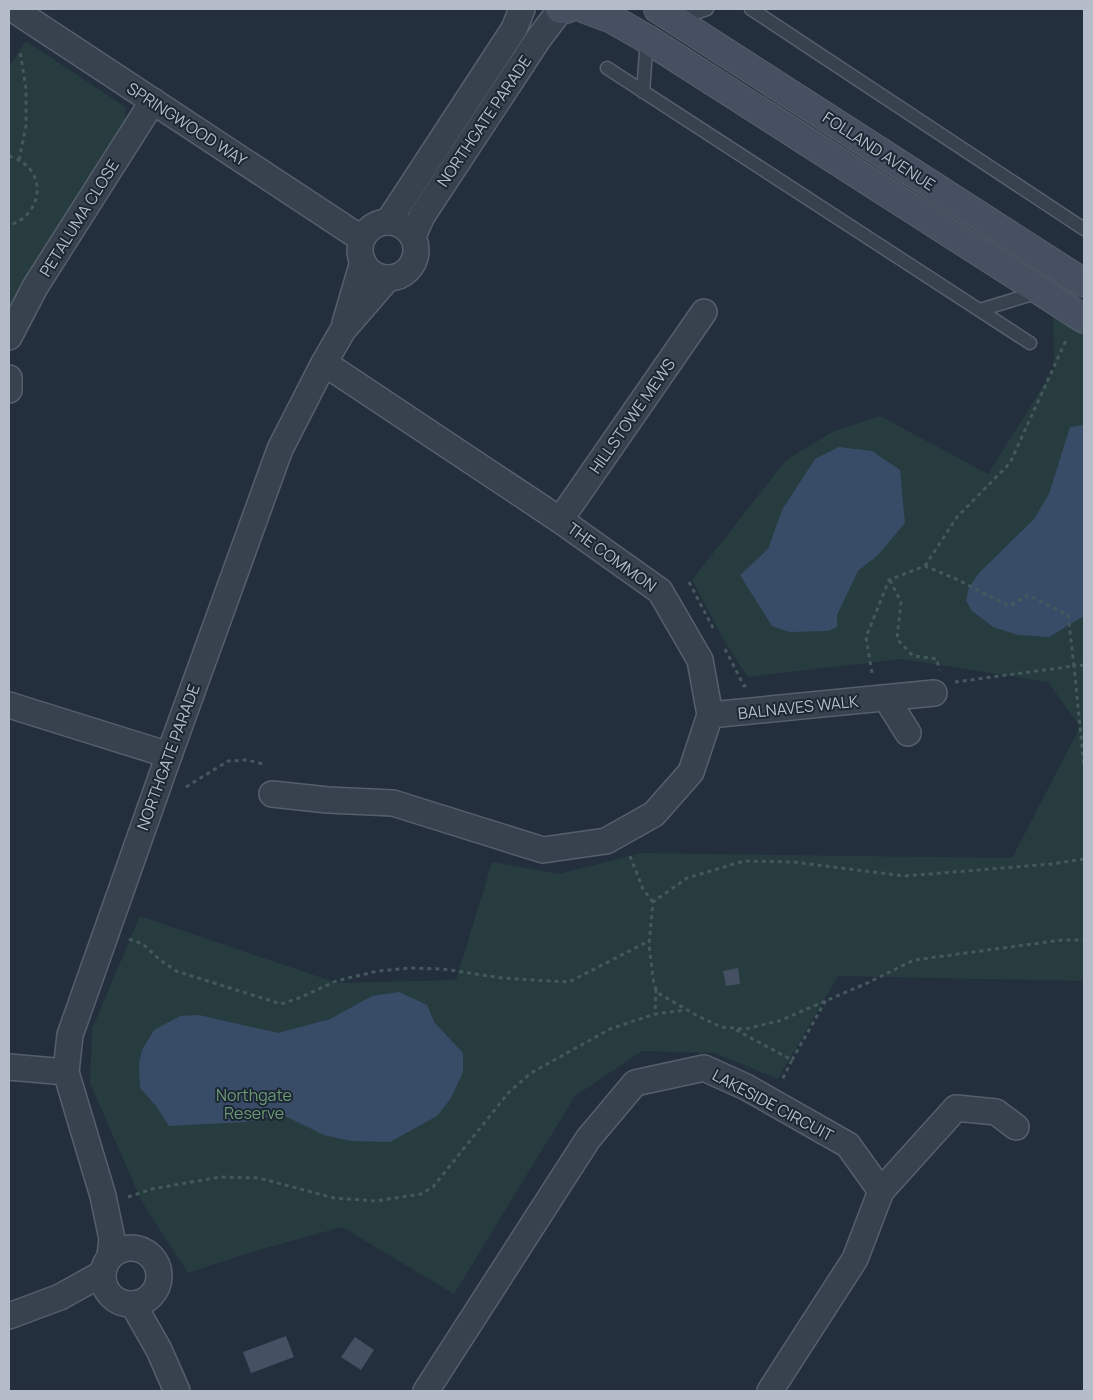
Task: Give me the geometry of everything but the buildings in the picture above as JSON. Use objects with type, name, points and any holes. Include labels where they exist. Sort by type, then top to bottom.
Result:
[{"type":"street","name":"SPRINGWOOD WAY","points":[[13,9],[153,101],[362,250]]},
{"type":"street","name":"NORTHGATE PARADE","points":[[388,222],[514,29],[522,9]]},
{"type":"street","name":"NORTHGATE PARADE","points":[[413,236],[422,216],[539,38],[561,9]]},
{"type":"street","points":[[561,9],[567,9]]},
{"type":"street","name":"FOLLAND AVENUE","points":[[585,9],[612,19],[647,39],[1042,292],[1076,327]]},
{"type":"street","name":"FOLLAND AVENUE","points":[[666,14],[1084,283]]},
{"type":"street","name":"PETALUMA CLOSE","points":[[9,337],[35,287],[153,101]]},
{"type":"street","points":[[388,222],[402,226],[413,236],[416,252],[414,260],[404,272],[388,278],[378,276],[369,270],[362,250],[372,227],[388,222]]},
{"type":"street","name":"NORTHGATE PARADE","points":[[343,330],[362,250]]},
{"type":"street","name":"NORTHGATE PARADE","points":[[115,1259],[112,1239],[113,1198],[66,1072],[70,1035],[280,450],[343,330],[388,278]]},
{"type":"street","name":"HILLSTOWE MEWS","points":[[560,520],[704,312]]},
{"type":"street","name":"THE COMMON","points":[[272,794],[328,800],[393,803],[543,850],[606,841],[654,814],[691,772],[710,715],[700,660],[660,591],[560,520],[324,363]]},
{"type":"street","points":[[9,378],[9,390]]},
{"type":"street","name":"BALNAVES WALK","points":[[710,715],[934,693]]},
{"type":"street","points":[[886,698],[908,733]]},
{"type":"street","points":[[9,705],[169,755]]},
{"type":"street","points":[[9,1067],[66,1072]]},
{"type":"street","name":"LAKESIDE CIRCUIT","points":[[426,1391],[588,1139],[635,1083],[704,1068],[746,1087],[848,1146],[881,1191]]},
{"type":"street","points":[[770,1391],[855,1259],[881,1191],[956,1108],[996,1112],[1016,1127]]},
{"type":"street","points":[[9,1316],[60,1297],[115,1259],[142,1250],[155,1262],[158,1270],[159,1279],[157,1287],[133,1299],[96,1295],[60,1297]]},
{"type":"street","points":[[115,1259],[103,1282],[107,1291],[133,1299],[177,1391]]},
{"type":"lane","name":"FOLLAND AVENUE","points":[[666,14],[707,9]]},
{"type":"lane","points":[[751,9],[1084,229]]},
{"type":"lane","points":[[643,92],[647,39]]},
{"type":"lane","points":[[607,68],[1030,342]]},
{"type":"lane","points":[[980,310],[1042,292]]},
{"type":"path","points":[[18,160],[26,126],[26,89],[20,51]]},
{"type":"path","points":[[9,156],[28,166],[34,176],[37,187],[37,198],[26,217],[9,225]]},
{"type":"path","points":[[872,673],[866,637],[889,580],[924,566],[957,517],[1010,463],[1076,327]]},
{"type":"path","points":[[924,566],[956,579],[1009,606],[1028,595],[1068,615],[1084,767]]},
{"type":"path","points":[[889,580],[901,602],[897,639],[913,656],[937,659],[940,669],[934,693]]},
{"type":"path","points":[[689,582],[716,633]]},
{"type":"path","points":[[721,642],[744,686],[754,684]]},
{"type":"path","points":[[934,693],[955,682],[1084,665]]},
{"type":"path","points":[[181,790],[228,761],[247,760],[263,764]]},
{"type":"path","points":[[628,851],[643,889],[653,902],[649,941],[656,988],[655,1014]]},
{"type":"path","points":[[653,902],[687,878],[744,861],[794,862],[904,876],[1084,860]]},
{"type":"path","points":[[128,938],[143,944],[160,960],[176,971],[281,1004],[336,981],[378,971],[412,968],[443,969],[502,978],[569,982],[649,941]]},
{"type":"path","points":[[656,988],[658,993],[721,1027],[745,1029],[779,1021],[914,960],[1062,940],[1084,940]]},
{"type":"path","points":[[779,1088],[792,1060],[826,1000]]},
{"type":"path","points":[[113,1198],[220,1177],[259,1178],[334,1198],[376,1201],[420,1194],[433,1187],[509,1092],[531,1073],[610,1029],[655,1014],[687,1010]]},
{"type":"path","points":[[733,1028],[792,1060]]},
{"type":"green space","points":[[26,41],[125,107],[125,135],[9,320],[9,67]]},
{"type":"green space","name":"Northgate Reserve","points":[[1053,307],[1084,329],[1084,981],[838,976],[778,1079],[714,1053],[642,1051],[575,1096],[454,1294],[342,1227],[249,1253],[188,1273],[142,1202],[90,1083],[92,1029],[140,916],[337,983],[456,980],[492,862],[559,874],[641,853],[1012,858],[1080,727],[1048,682],[902,659],[748,677],[726,644],[692,580],[786,460],[832,432],[880,416],[988,474],[1054,369]]},
{"type":"water","points":[[1084,425],[1084,616],[1049,637],[1018,635],[993,627],[971,610],[966,600],[969,587],[980,572],[1034,519],[1049,494],[1070,427]]},
{"type":"water","points":[[839,447],[872,451],[900,470],[905,523],[878,555],[858,571],[837,615],[837,627],[828,631],[789,632],[772,626],[740,575],[768,549],[782,510],[815,459]]},
{"type":"water","points":[[399,992],[427,1005],[434,1022],[463,1053],[463,1072],[451,1098],[437,1116],[390,1142],[351,1141],[324,1135],[281,1114],[246,1122],[169,1126],[156,1106],[140,1088],[139,1063],[142,1050],[154,1030],[180,1016],[199,1015],[278,1033],[330,1019],[372,996]]}]
